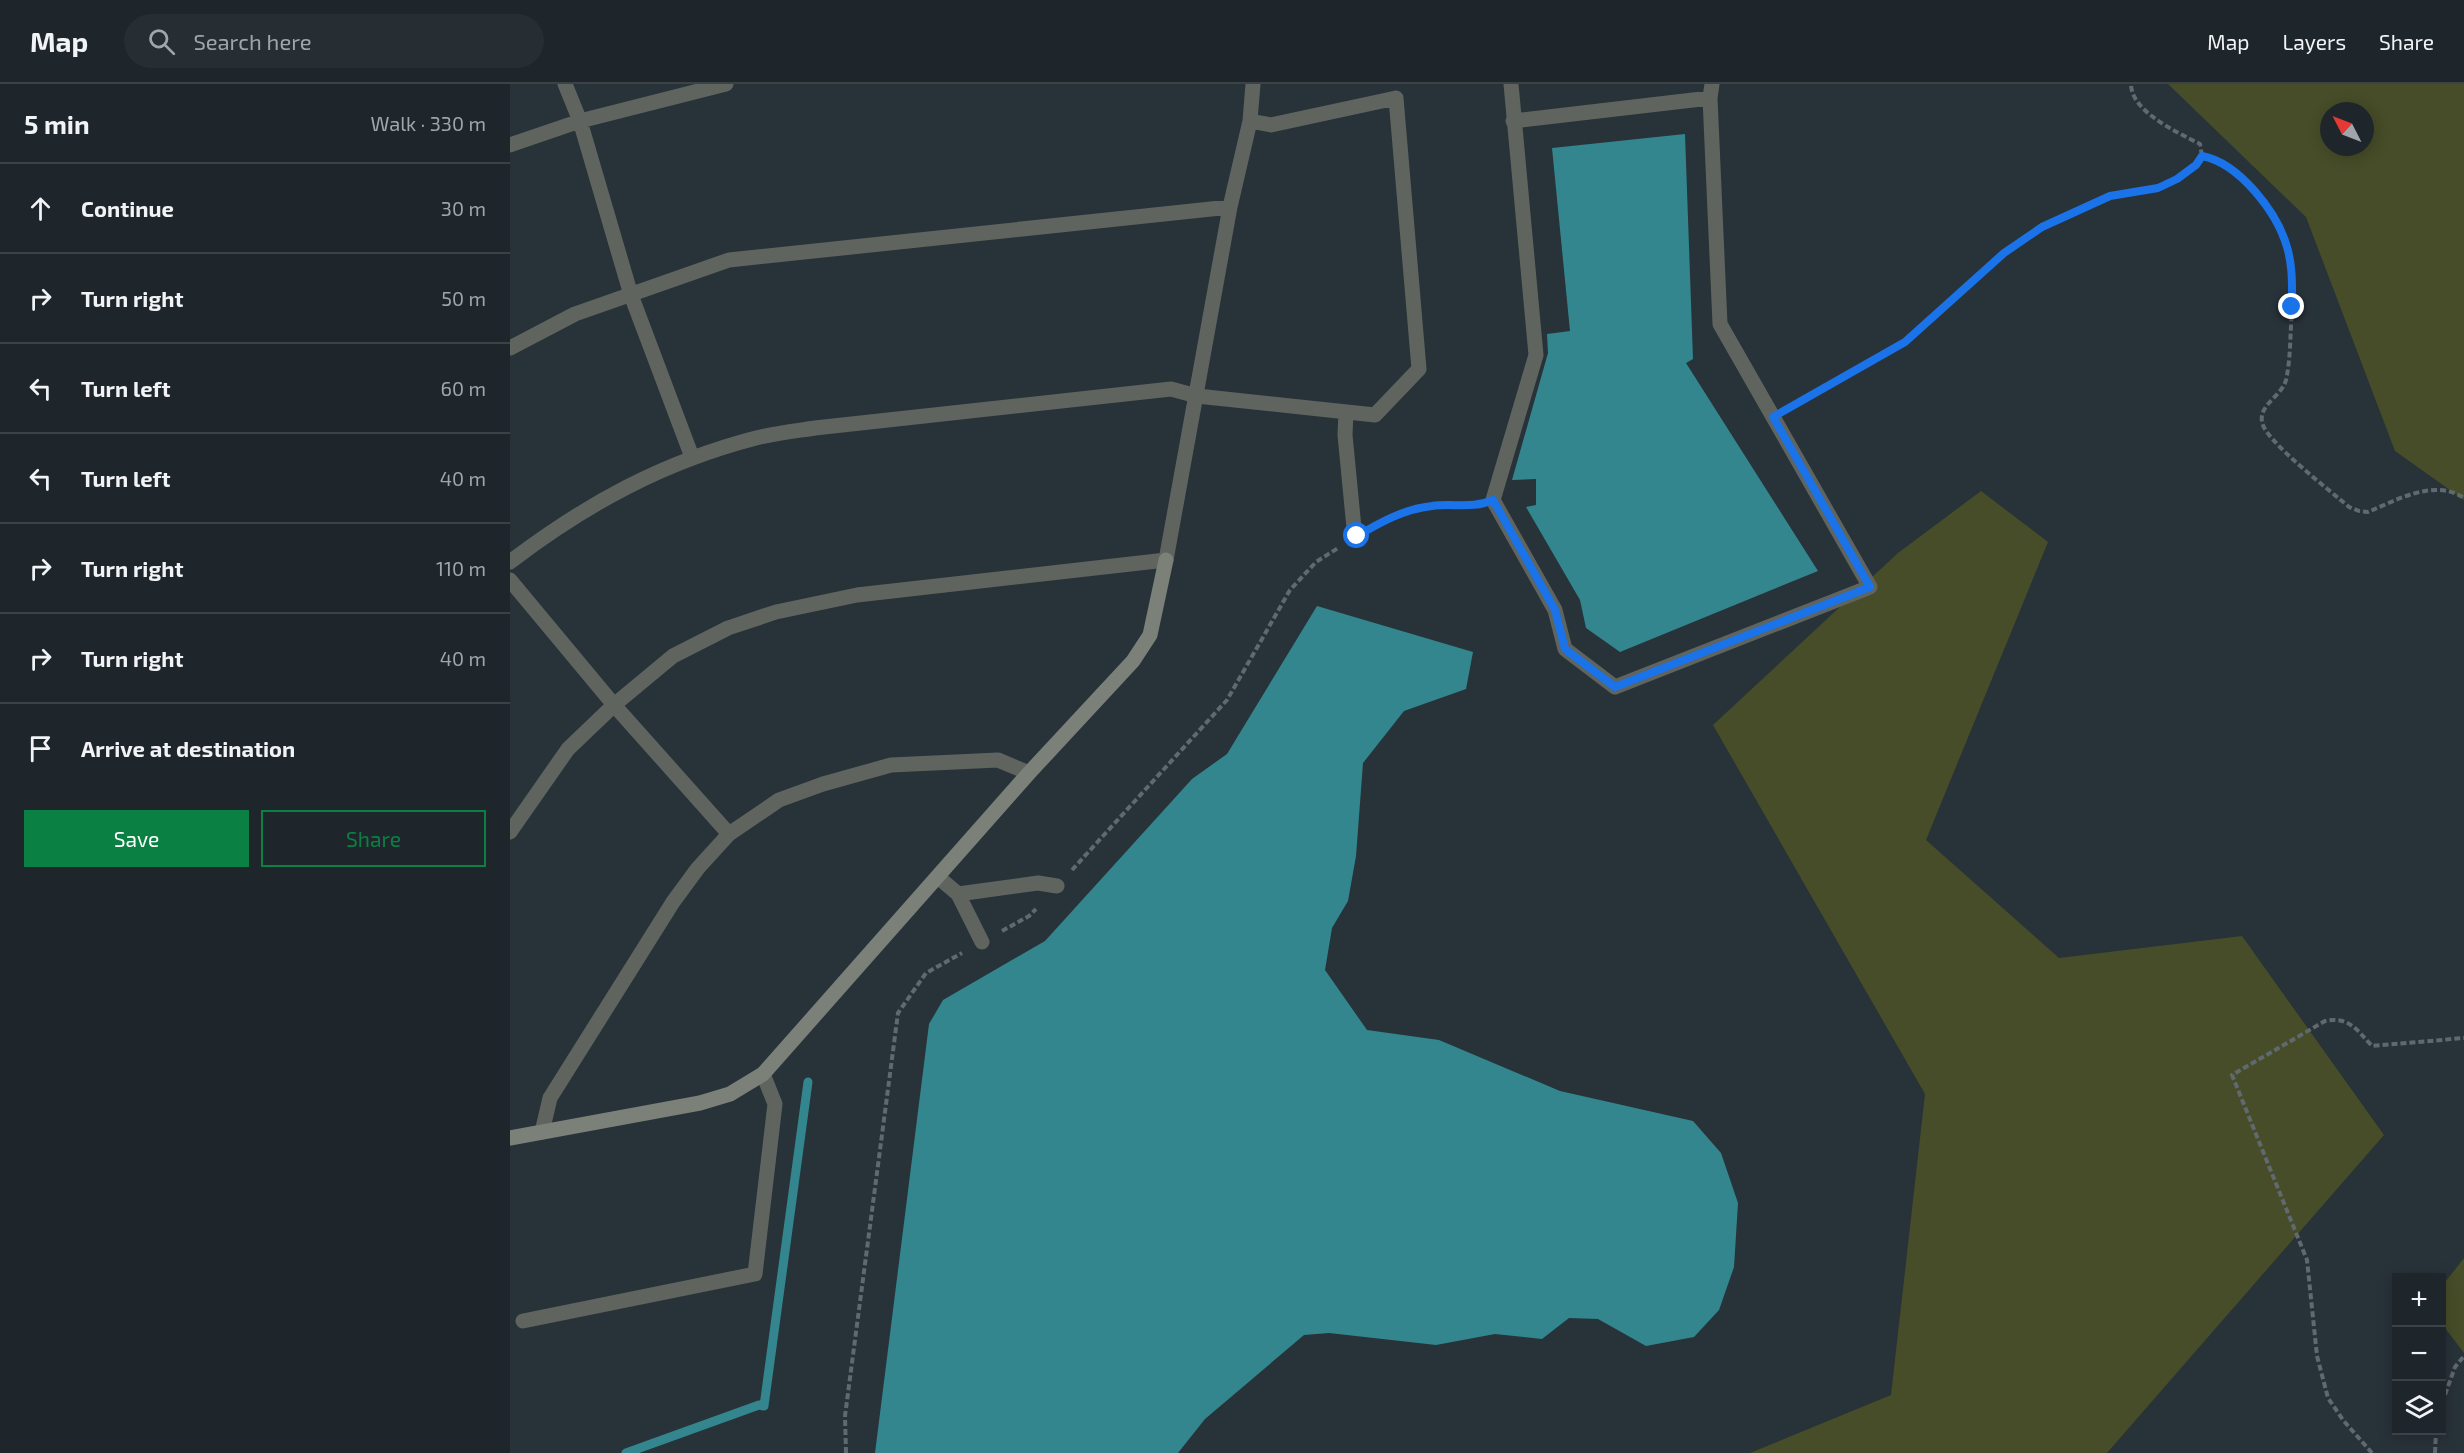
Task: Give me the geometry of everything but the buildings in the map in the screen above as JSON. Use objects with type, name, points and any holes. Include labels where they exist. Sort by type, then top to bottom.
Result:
[{"type":"street","points":[[565,84],[580,120],[631,295],[692,458]]},
{"type":"street","points":[[510,146],[580,120],[726,84]]},
{"type":"street","points":[[510,1138],[700,1103],[730,1094],[763,1074],[1029,773],[1133,661],[1150,635],[1166,560],[1230,207],[1250,120],[1253,84]]},
{"type":"street","points":[[1511,84],[1513,121],[1536,355],[1493,500],[1555,610],[1565,649],[1615,687],[1870,587],[1720,324],[1711,91],[1513,121]]},
{"type":"street","points":[[510,562],[548,534],[625,486],[692,458],[758,438],[815,428],[1171,389],[1197,396],[1376,415],[1419,369],[1396,98],[1271,125],[1250,120]]},
{"type":"street","points":[[510,348],[575,314],[729,260],[1230,207]]},
{"type":"street","points":[[1346,412],[1345,435],[1354,528],[1357,536]]},
{"type":"street","points":[[510,832],[568,749],[614,705],[673,656],[728,628],[776,612],[857,595],[1166,560]]},
{"type":"street","points":[[510,580],[614,705],[729,834]]},
{"type":"street","points":[[542,1132],[550,1098],[673,902],[698,868],[729,834],[779,800],[823,784],[891,765],[998,760],[1029,773]]},
{"type":"street","points":[[938,877],[958,894],[982,942]]},
{"type":"street","points":[[958,894],[1038,883],[1057,886]]},
{"type":"street","points":[[523,1321],[755,1274],[775,1104],[763,1074]]},
{"type":"path","points":[[1773,417],[1905,342],[2004,253],[2042,227],[2110,196],[2158,188],[2177,179],[2196,165],[2202,156],[2200,144],[2151,116],[2138,102],[2131,90],[2131,84]]},
{"type":"path","points":[[2202,156],[2215,158],[2232,170],[2254,191],[2279,225],[2287,247],[2292,270],[2289,360],[2285,382],[2263,410],[2261,421],[2265,431],[2349,507],[2359,511],[2368,512],[2433,489],[2448,490],[2464,498]]},
{"type":"path","points":[[846,1453],[845,1416],[898,1013],[926,973],[1029,916],[1057,886],[1227,700],[1290,590],[1316,562],[1357,536],[1407,510],[1432,506],[1482,505],[1493,500]]},
{"type":"path","points":[[2372,1453],[2343,1420],[2328,1398],[2317,1356],[2307,1260],[2232,1075],[2325,1021],[2338,1018],[2349,1023],[2372,1046],[2464,1038]]},
{"type":"path","points":[[2446,1392],[2455,1367],[2464,1356]]},
{"type":"path","points":[[2435,1453],[2436,1435]]},
{"type":"green space","points":[[2168,84],[2464,84],[2464,500],[2395,451],[2306,217]]},
{"type":"green space","points":[[1981,491],[2048,542],[1926,840],[2059,958],[2242,936],[2384,1135],[2107,1453],[1750,1453],[1891,1395],[1925,1094],[1713,725],[1898,553]]},
{"type":"green space","points":[[2464,1258],[2464,1353],[2446,1329],[2446,1281]]},
{"type":"water","points":[[1685,134],[1693,359],[1686,363],[1818,571],[1620,652],[1586,628],[1580,600],[1526,507],[1536,505],[1536,479],[1512,480],[1548,353],[1547,334],[1570,331],[1552,148]]},
{"type":"water","points":[[1317,606],[1473,652],[1466,689],[1404,711],[1363,763],[1356,856],[1348,901],[1332,928],[1325,970],[1367,1030],[1439,1040],[1560,1091],[1693,1121],[1721,1153],[1738,1203],[1734,1267],[1719,1310],[1694,1337],[1646,1346],[1598,1319],[1569,1318],[1542,1339],[1495,1334],[1436,1345],[1329,1333],[1304,1335],[1205,1419],[1178,1453],[875,1453],[929,1024],[943,1000],[1045,941],[1192,779],[1227,754]]},
{"type":"waterway","points":[[626,1453],[759,1405],[764,1406],[808,1082]]},
{"type":"route","points":[[1357,536],[1407,510],[1432,506],[1482,505],[1493,500],[1555,610],[1565,649],[1615,687],[1870,587],[1773,417],[1905,342],[1926,326],[1973,278],[2042,227],[2110,196],[2158,188],[2177,179],[2196,165],[2202,156],[2215,158],[2232,170],[2254,191],[2279,225],[2292,270],[2292,307]]}]
